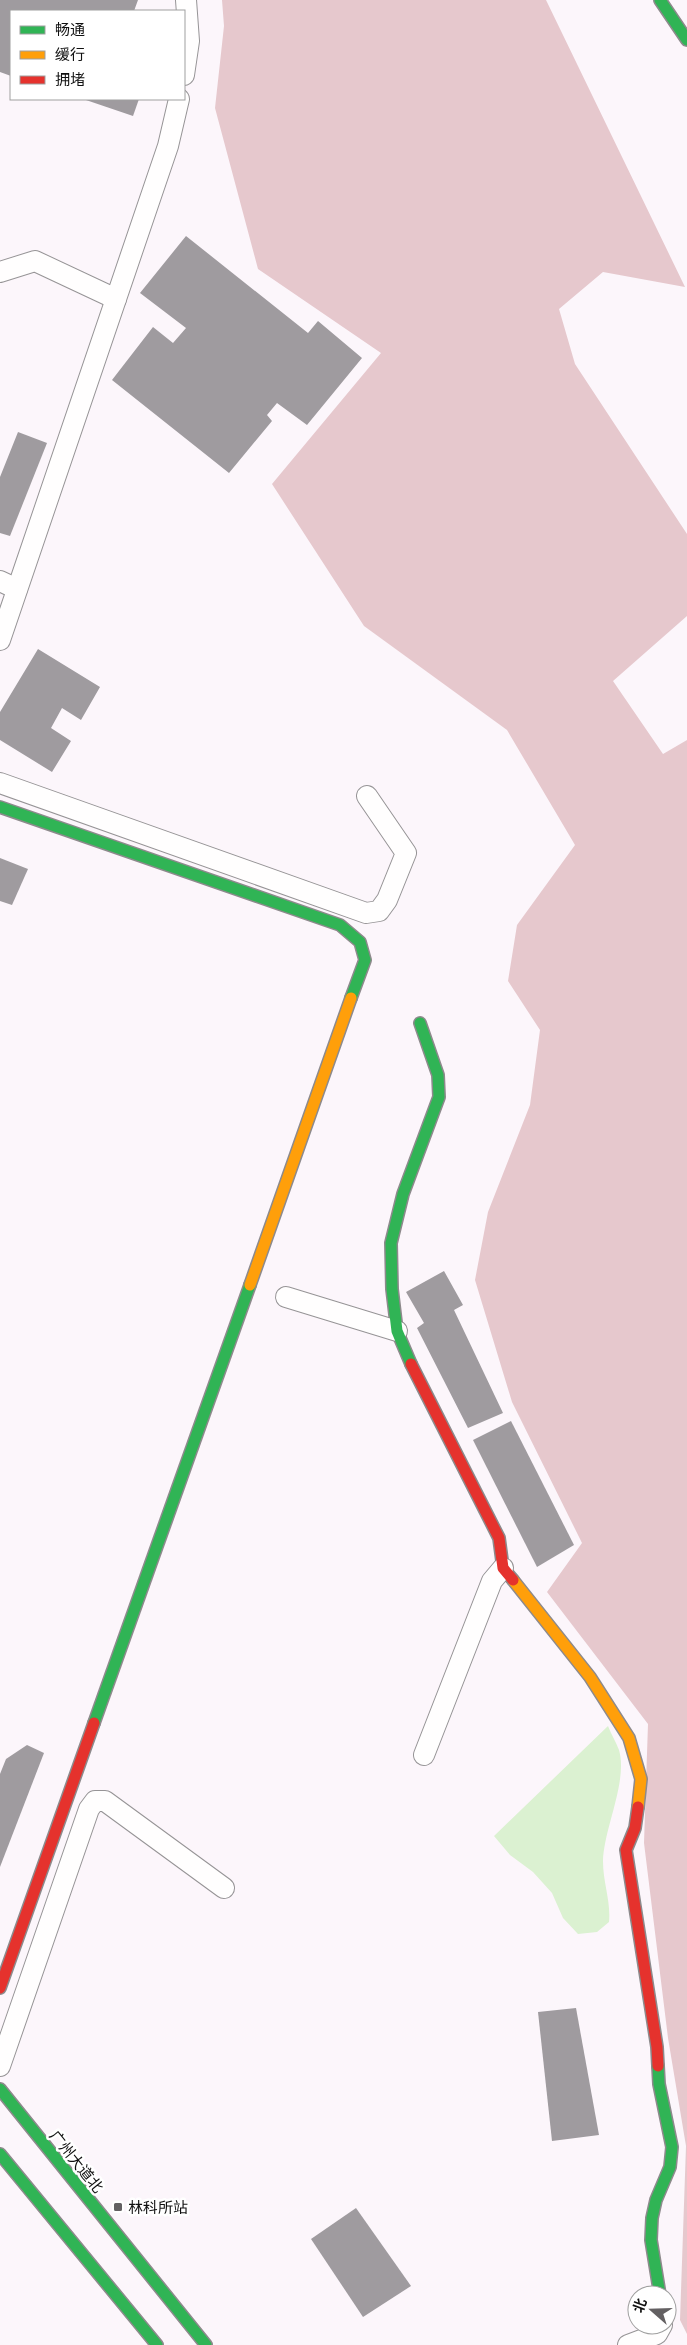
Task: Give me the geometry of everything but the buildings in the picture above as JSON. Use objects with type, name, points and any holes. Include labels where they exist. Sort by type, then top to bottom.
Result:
[{"type":"street","points":[[185,69],[189,41],[186,0]]},
{"type":"street","points":[[660,0],[687,40]]},
{"type":"street","points":[[0,640],[8,585],[116,299],[168,146],[179,100]]},
{"type":"street","points":[[0,272],[35,261],[116,299]]},
{"type":"street","points":[[0,783],[366,914],[379,912],[387,900],[406,853],[367,796]]},
{"type":"street","points":[[0,806],[340,925],[360,942],[365,960],[0,1988]]},
{"type":"street","points":[[420,1022],[438,1075],[439,1097],[403,1194],[391,1243],[392,1289],[397,1331],[410,1362],[499,1538],[503,1568],[590,1677],[612,1709],[629,1738],[641,1779],[635,1828],[626,1850],[657,2047],[662,2103],[672,2147],[670,2167],[656,2200],[652,2218],[651,2240],[657,2285]]},
{"type":"street","points":[[286,1297],[397,1331]]},
{"type":"street","points":[[424,1755],[492,1581],[503,1568]]},
{"type":"street","points":[[0,2066],[89,1809],[95,1801],[105,1800],[224,1888]]},
{"type":"street","name":"广州大道北","points":[[0,2089],[206,2345]]},
{"type":"street","points":[[0,2154],[157,2345]]},
{"type":"street","points":[[628,2345],[654,2335]]},
{"type":"shaded area","points":[[222,0],[546,0],[685,287],[603,272],[559,309],[575,364],[687,534],[687,616],[613,681],[663,754],[687,740],[687,2334],[680,2320],[686,2146],[668,2038],[644,1843],[648,1724],[547,1592],[582,1543],[512,1402],[475,1280],[488,1212],[530,1105],[540,1030],[508,981],[517,925],[575,845],[507,730],[364,626],[272,484],[381,353],[258,269],[215,108],[224,26]]},
{"type":"shaded area","points":[[608,1726],[619,1750],[621,1762],[618,1790],[604,1848],[603,1861],[609,1922],[597,1932],[578,1934],[563,1918],[552,1893],[533,1872],[510,1855],[494,1836]]},
{"type":"traffic: fast","points":[[660,0],[687,40]]},
{"type":"traffic: fast","points":[[0,807],[340,925],[360,942],[365,960],[351,998]]},
{"type":"traffic: fast","points":[[411,1364],[397,1331],[392,1289],[391,1243],[403,1194],[439,1097],[438,1075],[420,1023]]},
{"type":"traffic: fast","points":[[94,1723],[250,1285]]},
{"type":"traffic: fast","points":[[658,2066],[659,2084],[672,2147],[670,2167],[656,2200],[652,2218],[651,2240],[658,2285]]},
{"type":"traffic: fast","points":[[0,2089],[206,2345]]},
{"type":"traffic: fast","points":[[0,2154],[157,2345]]},
{"type":"traffic: slow","points":[[250,1285],[351,998]]},
{"type":"traffic: slow","points":[[513,1580],[590,1677],[629,1738],[641,1779],[638,1807]]},
{"type":"traffic: jam","points":[[411,1364],[499,1538],[503,1568],[513,1580]]},
{"type":"traffic: jam","points":[[0,1988],[94,1723]]},
{"type":"traffic: jam","points":[[638,1807],[635,1828],[626,1850],[657,2047],[658,2066]]},
{"type":"place","name":"林科所站","points":[[118,2207]]}]
